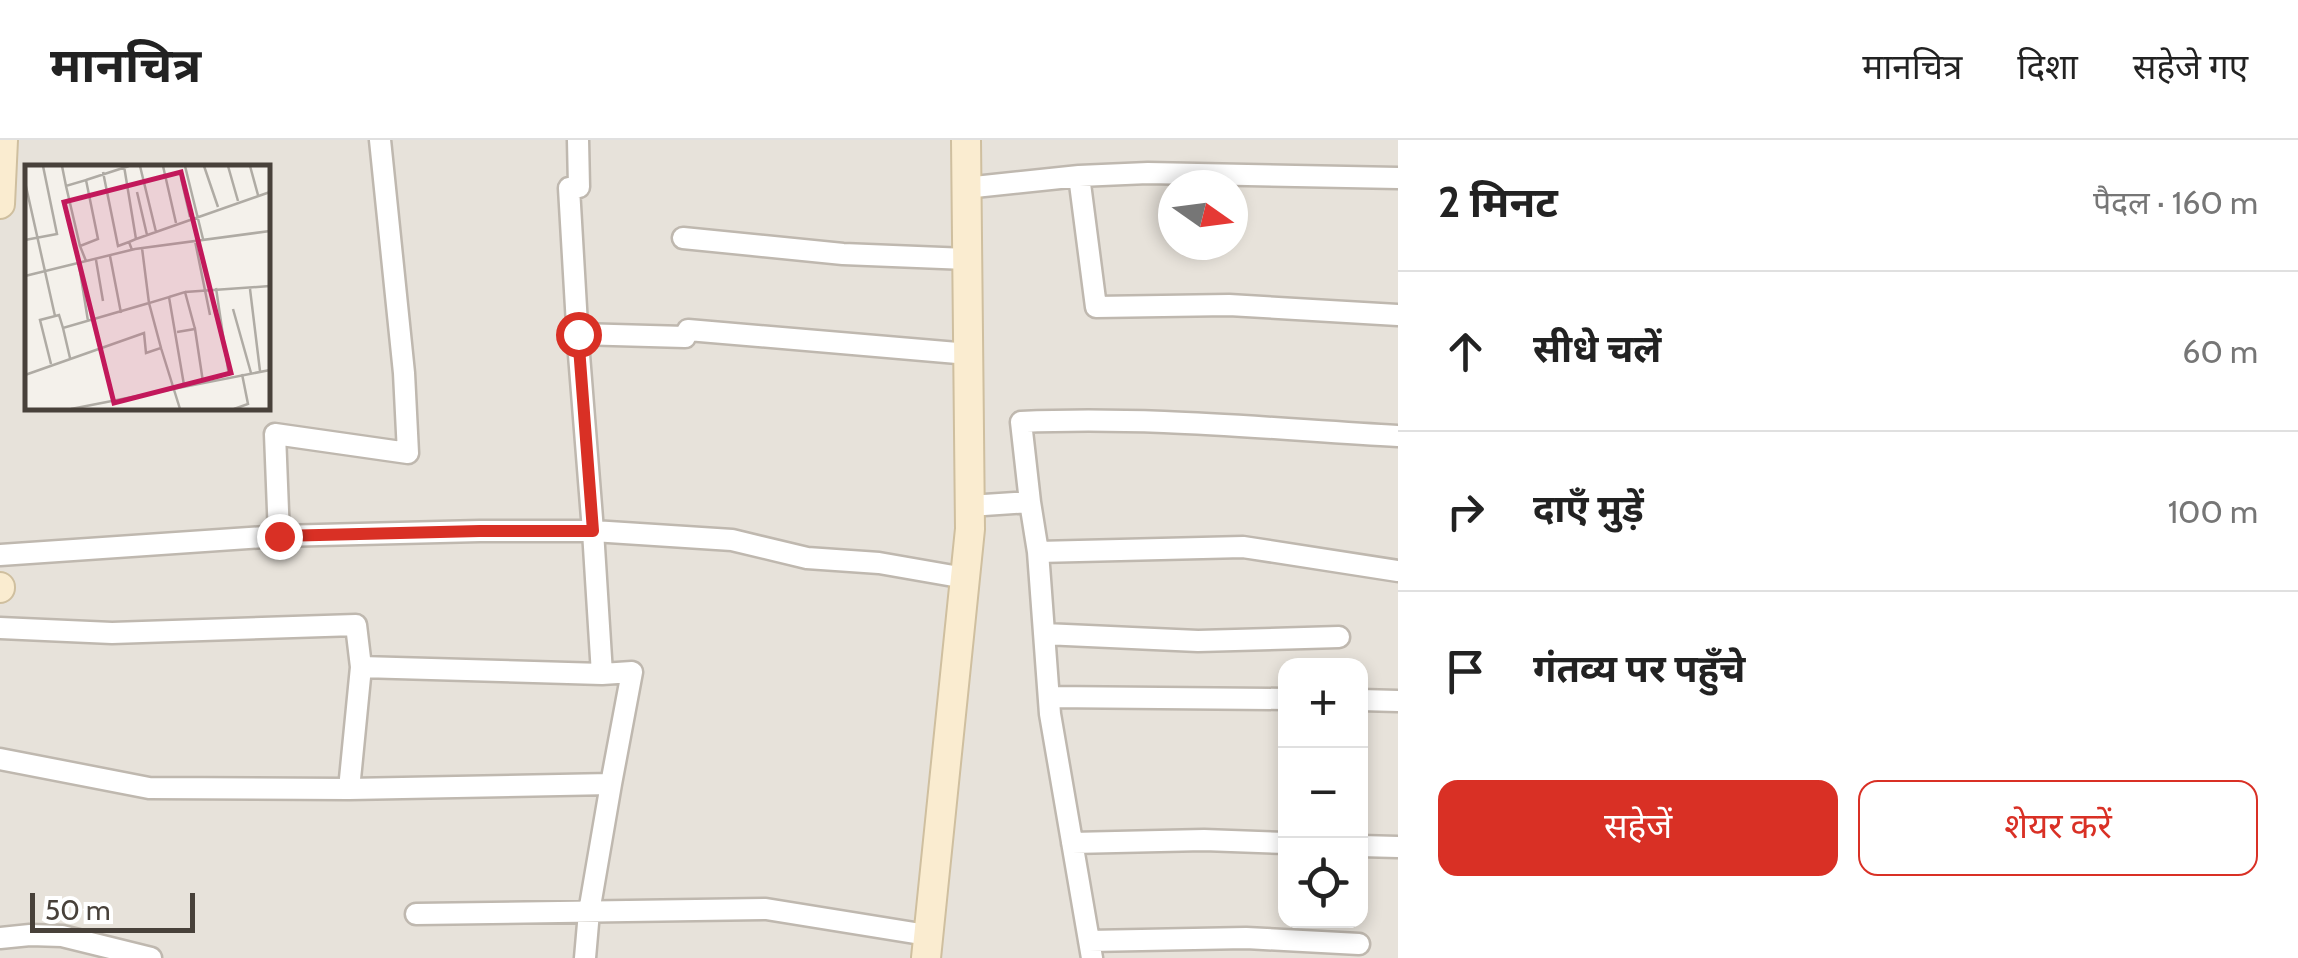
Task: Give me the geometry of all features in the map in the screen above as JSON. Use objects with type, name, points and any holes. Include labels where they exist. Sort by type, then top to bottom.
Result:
[{"type":"street","points":[[0,204],[3,140]]},
{"type":"street","points":[[279,536],[275,434],[408,453],[404,373],[380,140]]},
{"type":"street","points":[[578,140],[579,188],[569,188],[602,674]]},
{"type":"street","points":[[416,914],[766,909],[927,946],[970,529],[966,140]]},
{"type":"street","points":[[966,188],[1148,173],[1398,178]]},
{"type":"street","points":[[1080,176],[1096,306],[1229,305],[1398,315]]},
{"type":"street","points":[[683,238],[842,254],[967,260]]},
{"type":"street","points":[[578,334],[685,337],[688,330],[969,354]]},
{"type":"street","points":[[1358,944],[1246,938],[1091,949],[1048,696],[1038,552],[1021,422],[1086,419],[1208,423],[1398,436]]},
{"type":"street","points":[[969,506],[1030,502]]},
{"type":"street","points":[[0,556],[279,536],[593,531],[732,540],[807,558],[879,563],[965,578]]},
{"type":"street","points":[[1038,552],[1243,547],[1398,571]]},
{"type":"street","points":[[0,628],[112,633],[356,625],[361,666],[349,789]]},
{"type":"street","points":[[1044,634],[1198,641],[1339,637]]},
{"type":"street","points":[[361,666],[632,672],[589,912],[585,958]]},
{"type":"street","points":[[1048,696],[1278,699]]},
{"type":"street","points":[[1368,700],[1398,701]]},
{"type":"street","points":[[0,759],[150,788],[612,784]]},
{"type":"street","points":[[1072,843],[1278,843]]},
{"type":"street","points":[[1368,846],[1398,847]]},
{"type":"street","points":[[0,938],[62,936],[151,958]]},
{"type":"shaded area","points":[[0,140],[1398,140],[1398,958],[0,958]]},
{"type":"route","points":[[279,536],[593,531],[578,334]]}]
